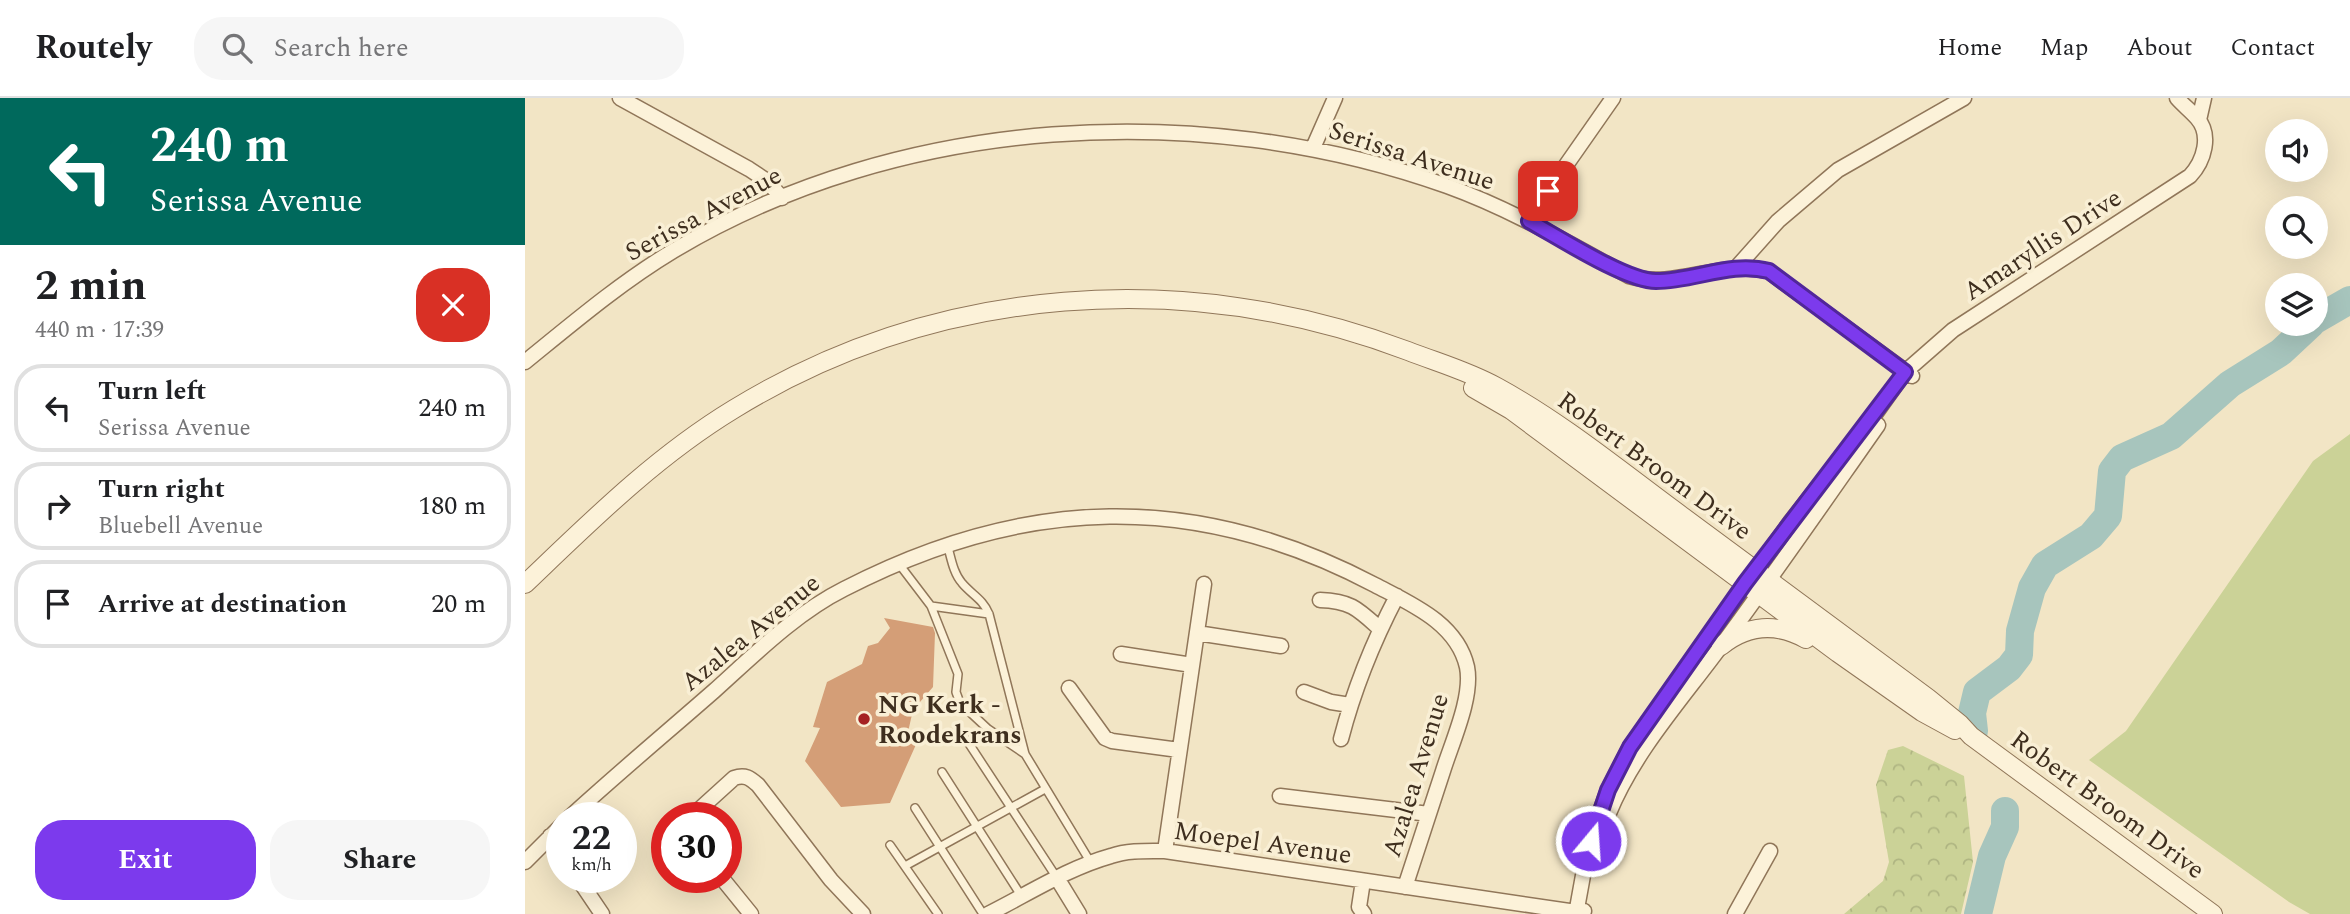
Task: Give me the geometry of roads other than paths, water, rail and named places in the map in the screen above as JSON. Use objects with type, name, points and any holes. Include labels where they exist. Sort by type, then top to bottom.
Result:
[{"type":"street","points":[[619,98],[749,169],[767,181],[782,198]]},
{"type":"street","points":[[1313,149],[1335,98]]},
{"type":"street","points":[[1529,221],[1613,98]]},
{"type":"street","points":[[1737,267],[1779,221],[1838,170],[1963,98]]},
{"type":"street","points":[[2176,98],[2199,120]]},
{"type":"street","points":[[2199,120],[2204,98]]},
{"type":"street","name":"Amaryllis Drive","points":[[1580,913],[1586,859],[1596,823],[1630,747],[1757,582],[1923,356],[1953,330],[2190,176],[2200,165],[2203,154],[2203,130],[2199,120]]},
{"type":"street","name":"Serissa Avenue","points":[[525,362],[617,287],[675,250],[738,217],[803,188],[936,150],[1050,134],[1180,131],[1223,134],[1313,149],[1383,165],[1448,187],[1529,221],[1629,276],[1643,280],[1670,280],[1737,267],[1754,267],[1769,271],[1909,374]]},
{"type":"street","name":"Robert Broom Drive","points":[[525,584],[633,481],[694,435],[734,408],[845,353],[955,319],[1060,301],[1118,298],[1197,301],[1265,310],[1311,320],[1429,359],[1441,369],[1511,410],[1928,698],[1972,736],[2213,914]]},
{"type":"street","name":"Azalea Avenue","points":[[587,802],[786,628],[841,590],[947,544],[1024,524],[1062,519],[1129,517],[1176,520],[1227,528],[1283,544],[1342,568],[1397,597],[1451,632],[1468,670],[1464,705],[1405,887]]},
{"type":"street","name":"Amaryllis Drive","points":[[1580,913],[1597,847],[1615,798],[1668,716],[1721,646],[1757,582]]},
{"type":"street","name":"Robert Broom Drive","points":[[1757,582],[1838,653],[1921,712],[1972,736]]},
{"type":"street","points":[[1165,851],[1204,584]]},
{"type":"street","points":[[1341,739],[1350,705],[1380,629],[1397,597]]},
{"type":"street","points":[[1320,600],[1339,600],[1352,604],[1380,629]]},
{"type":"street","points":[[1721,646],[1745,632],[1774,627],[1792,631],[1838,653]]},
{"type":"street","points":[[1197,633],[1281,646]]},
{"type":"street","points":[[1121,654],[1192,665]]},
{"type":"street","points":[[1069,688],[1105,738],[1179,750]]},
{"type":"street","points":[[1304,692],[1331,702],[1350,705]]},
{"type":"street","points":[[708,802],[734,778],[741,776],[750,779],[758,785],[831,880],[863,914]]},
{"type":"street","points":[[1280,796],[1429,814]]},
{"type":"street","points":[[525,862],[546,840]]},
{"type":"street","name":"Moepel Avenue","points":[[986,914],[1112,855],[1165,851],[1580,913]]},
{"type":"street","points":[[1735,914],[1770,851]]},
{"type":"street","points":[[1058,878],[1079,914]]},
{"type":"street","points":[[1363,881],[1359,907],[1364,914]]},
{"type":"street","points":[[588,893],[602,914]]},
{"type":"street","points":[[734,893],[751,914]]},
{"type":"lane","points":[[947,544],[956,574],[984,604],[989,614],[1025,754],[1091,863]]},
{"type":"lane","points":[[898,563],[931,606],[958,674],[956,692],[960,703],[988,729],[1025,754]]},
{"type":"lane","points":[[931,606],[989,614]]},
{"type":"lane","points":[[964,736],[1058,878]]},
{"type":"lane","points":[[942,772],[1022,897]]},
{"type":"lane","points":[[905,866],[1045,789]]},
{"type":"lane","points":[[915,808],[986,914]]},
{"type":"lane","points":[[890,845],[938,914]]},
{"type":"waterway","points":[[2328,313],[2350,300]]},
{"type":"waterway","points":[[1974,731],[1972,713],[1977,692],[2009,668],[2019,655],[2020,631],[2032,588],[2045,565],[2091,536],[2108,516],[2112,471],[2122,458],[2171,436],[2230,384],[2281,352],[2298,336]]},
{"type":"waterway","points":[[1978,914],[1992,856],[2005,827],[2005,811]]},
{"type":"place","name":"NG Kerk - Roodekrans","points":[[864,719]]}]
